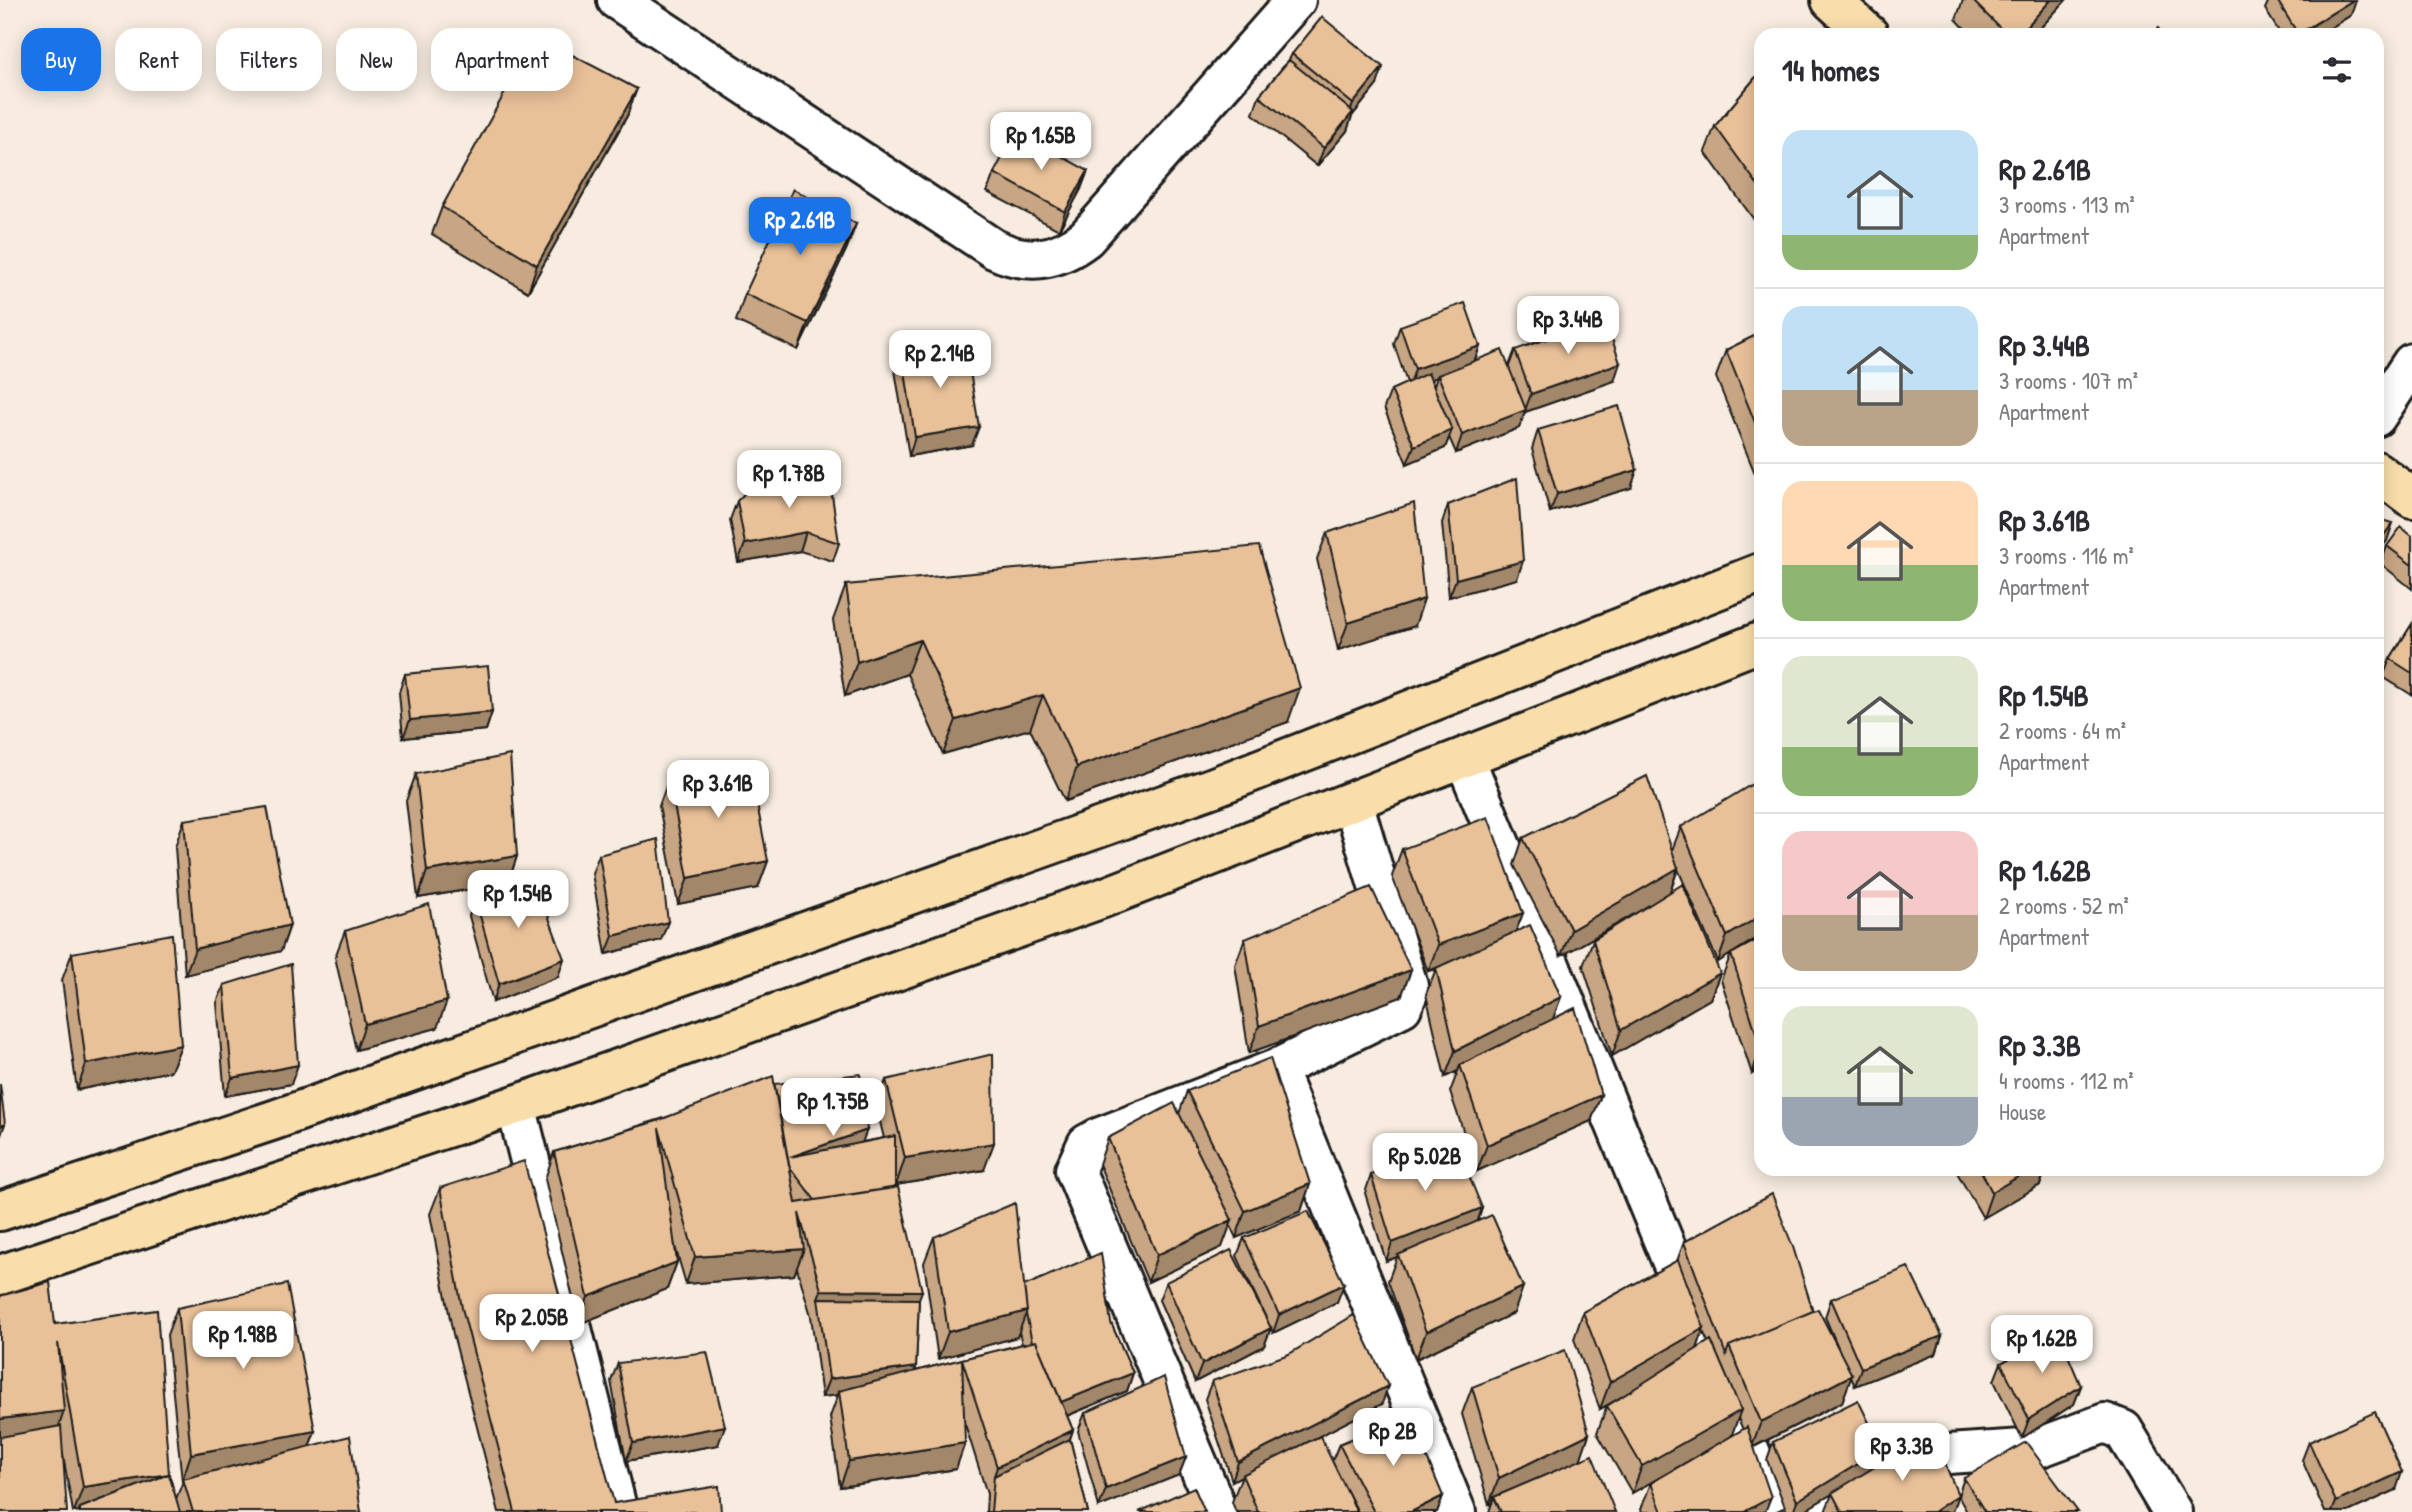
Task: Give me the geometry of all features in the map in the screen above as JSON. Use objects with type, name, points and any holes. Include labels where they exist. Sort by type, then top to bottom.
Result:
[{"type":"main road","points":[[1831,0],[1861,28]]},
{"type":"main road","points":[[2384,477],[2412,498]]},
{"type":"main road","points":[[0,1210],[156,1160],[1214,787],[1754,575]]},
{"type":"main road","points":[[0,1275],[516,1105],[1103,898],[1754,644]]},
{"type":"main road","points":[[156,1160],[174,1217]]},
{"type":"street","points":[[617,0],[994,249],[1012,258],[1030,260],[1048,258],[1068,251],[1086,238],[1296,0]]},
{"type":"street","points":[[2384,405],[2412,363]]},
{"type":"street","points":[[1465,759],[1775,1512]]},
{"type":"street","points":[[1218,1512],[1075,1170],[1087,1144],[1098,1138],[1276,1069],[1398,1010],[1408,992],[1353,802]]},
{"type":"street","points":[[1276,1069],[1456,1512]]},
{"type":"street","points":[[516,1105],[617,1508]]},
{"type":"street","points":[[1811,1512],[1917,1456],[2038,1448],[2105,1423],[2115,1424],[2123,1430],[2172,1512]]},
{"type":"building","points":[[1972,0],[2051,0],[2025,28],[2000,28]]},
{"type":"building","points":[[2277,0],[2353,0],[2308,28],[2294,28]]},
{"type":"building","points":[[1322,17],[1383,67],[1353,104],[1292,54]]},
{"type":"building","points":[[573,55],[637,89],[537,265],[442,207],[506,91],[573,91]]},
{"type":"building","points":[[1289,60],[1353,112],[1324,148],[1259,96]]},
{"type":"building","points":[[1754,79],[1754,180],[1715,126]]},
{"type":"building","points":[[1016,131],[1088,171],[1065,212],[994,173]]},
{"type":"building","points":[[793,189],[856,224],[808,323],[745,294]]},
{"type":"building","points":[[1465,303],[1480,346],[1415,369],[1400,326]]},
{"type":"building","points":[[1605,318],[1620,363],[1531,394],[1515,350]]},
{"type":"building","points":[[1754,336],[1754,420],[1726,350]]},
{"type":"building","points":[[953,344],[967,353],[979,427],[915,437],[902,352]]},
{"type":"building","points":[[1502,350],[1526,410],[1462,435],[1438,375]]},
{"type":"building","points":[[1428,373],[1452,430],[1414,446],[1391,390]]},
{"type":"building","points":[[1619,406],[1637,470],[1557,494],[1538,430]]},
{"type":"building","points":[[829,475],[839,543],[806,532],[745,544],[737,501],[752,486]]},
{"type":"building","points":[[1517,478],[1523,561],[1456,579],[1448,505]]},
{"type":"building","points":[[1414,503],[1424,599],[1348,623],[1327,533]]},
{"type":"building","points":[[2384,520],[2393,523],[2384,535]]},
{"type":"building","points":[[2401,527],[2412,536],[2412,565],[2387,546]]},
{"type":"building","points":[[1259,546],[1300,688],[1077,767],[1043,695],[956,720],[920,640],[857,662],[846,585]]},
{"type":"building","points":[[2412,624],[2412,673],[2390,659]]},
{"type":"building","points":[[488,666],[492,712],[410,720],[405,674]]},
{"type":"building","points":[[510,755],[517,856],[427,871],[416,774]]},
{"type":"building","points":[[749,763],[768,861],[688,878],[669,779]]},
{"type":"building","points":[[1647,776],[1678,868],[1571,930],[1523,838]]},
{"type":"building","points":[[1754,783],[1754,920],[1727,936],[1681,827]]},
{"type":"building","points":[[267,807],[290,925],[195,949],[184,820]]},
{"type":"building","points":[[1488,817],[1523,913],[1438,945],[1402,849]]},
{"type":"building","points":[[658,839],[668,922],[613,936],[599,855]]},
{"type":"building","points":[[534,877],[564,959],[499,984],[475,898]]},
{"type":"building","points":[[1683,884],[1720,973],[1621,1030],[1593,940]]},
{"type":"building","points":[[1371,887],[1411,970],[1259,1026],[1245,939]]},
{"type":"building","points":[[429,904],[447,1001],[365,1024],[345,931]]},
{"type":"building","points":[[1530,925],[1561,997],[1455,1051],[1436,968]]},
{"type":"building","points":[[172,934],[181,1045],[86,1064],[72,953]]},
{"type":"building","points":[[1754,941],[1754,1026],[1731,954]]},
{"type":"building","points":[[291,964],[298,1065],[232,1078],[224,985]]},
{"type":"building","points":[[1575,1008],[1601,1095],[1487,1145],[1460,1065]]},
{"type":"building","points":[[993,1054],[994,1143],[905,1158],[886,1080]]},
{"type":"building","points":[[1270,1058],[1310,1184],[1245,1211],[1187,1091]]},
{"type":"building","points":[[860,1074],[867,1130],[790,1157],[895,1136],[895,1188],[815,1200],[789,1166],[774,1084]]},
{"type":"building","points":[[773,1076],[796,1203],[898,1187],[922,1291],[821,1290],[799,1213],[804,1249],[695,1257],[659,1128],[677,1262],[588,1297],[554,1152],[657,1121]]},
{"type":"building","points":[[0,1084],[5,1124],[0,1126]]},
{"type":"building","points":[[1174,1103],[1232,1220],[1157,1255],[1108,1138]]},
{"type":"building","points":[[1457,1146],[1482,1208],[1392,1243],[1371,1175]]},
{"type":"building","points":[[524,1161],[614,1503],[719,1486],[721,1512],[515,1512],[462,1308],[440,1188]]},
{"type":"building","points":[[1984,1176],[2019,1176],[1992,1192]]},
{"type":"building","points":[[1772,1194],[1793,1247],[1813,1311],[1729,1346],[1726,1355],[1684,1242]]},
{"type":"building","points":[[1015,1203],[1027,1311],[948,1332],[934,1237]]},
{"type":"building","points":[[1308,1211],[1344,1284],[1279,1315],[1244,1238]]},
{"type":"building","points":[[1492,1215],[1523,1287],[1426,1332],[1398,1255]]},
{"type":"building","points":[[1231,1250],[1271,1328],[1202,1364],[1166,1282]]},
{"type":"building","points":[[1101,1253],[1111,1323],[1133,1373],[1061,1402],[1036,1341],[1032,1342],[1024,1286]]},
{"type":"building","points":[[1678,1260],[1704,1328],[1610,1382],[1583,1312]]},
{"type":"building","points":[[1908,1267],[1942,1336],[1861,1368],[1831,1299]]},
{"type":"building","points":[[50,1282],[55,1324],[157,1310],[169,1474],[83,1487],[58,1343],[64,1411],[0,1419],[0,1296]]},
{"type":"building","points":[[287,1284],[315,1431],[191,1454],[177,1308]]},
{"type":"building","points":[[818,1298],[919,1299],[916,1367],[829,1379]]},
{"type":"building","points":[[1818,1309],[1852,1375],[1761,1422],[1729,1346]]},
{"type":"building","points":[[1354,1315],[1388,1386],[1238,1462],[1212,1381],[1289,1354]]},
{"type":"building","points":[[2058,1332],[2081,1386],[2029,1419],[2001,1363]]},
{"type":"building","points":[[1711,1340],[1741,1410],[1642,1466],[1607,1406]]},
{"type":"building","points":[[1036,1341],[1073,1430],[997,1467],[962,1359]]},
{"type":"building","points":[[1565,1350],[1589,1434],[1499,1478],[1472,1387]]},
{"type":"building","points":[[707,1352],[725,1426],[633,1443],[618,1363]]},
{"type":"building","points":[[962,1359],[965,1443],[849,1461],[839,1391]]},
{"type":"building","points":[[1164,1377],[1186,1457],[1106,1489],[1085,1413]]},
{"type":"building","points":[[1858,1400],[1882,1449],[1797,1501],[1773,1442]]},
{"type":"building","points":[[2375,1412],[2402,1472],[2336,1502],[2309,1442]]},
{"type":"building","points":[[1409,1415],[1443,1496],[1411,1512],[1374,1512],[1339,1444]]},
{"type":"building","points":[[61,1426],[67,1512],[0,1512],[0,1437]]},
{"type":"building","points":[[1747,1427],[1771,1497],[1744,1512],[1662,1512],[1651,1483]]},
{"type":"building","points":[[1932,1432],[1958,1495],[1933,1512],[1842,1512],[1832,1493]]},
{"type":"building","points":[[350,1436],[361,1512],[193,1512],[183,1479]]},
{"type":"building","points":[[1320,1436],[1357,1512],[1258,1512],[1242,1475]]},
{"type":"building","points":[[1070,1439],[1088,1512],[991,1512],[994,1476]]},
{"type":"building","points":[[2026,1442],[2078,1512],[1985,1512],[1964,1478]]},
{"type":"building","points":[[1592,1455],[1615,1512],[1501,1512],[1494,1497]]},
{"type":"building","points":[[169,1474],[180,1512],[80,1512],[80,1508]]},
{"type":"building","points":[[1194,1487],[1205,1512],[1139,1512]]}]
